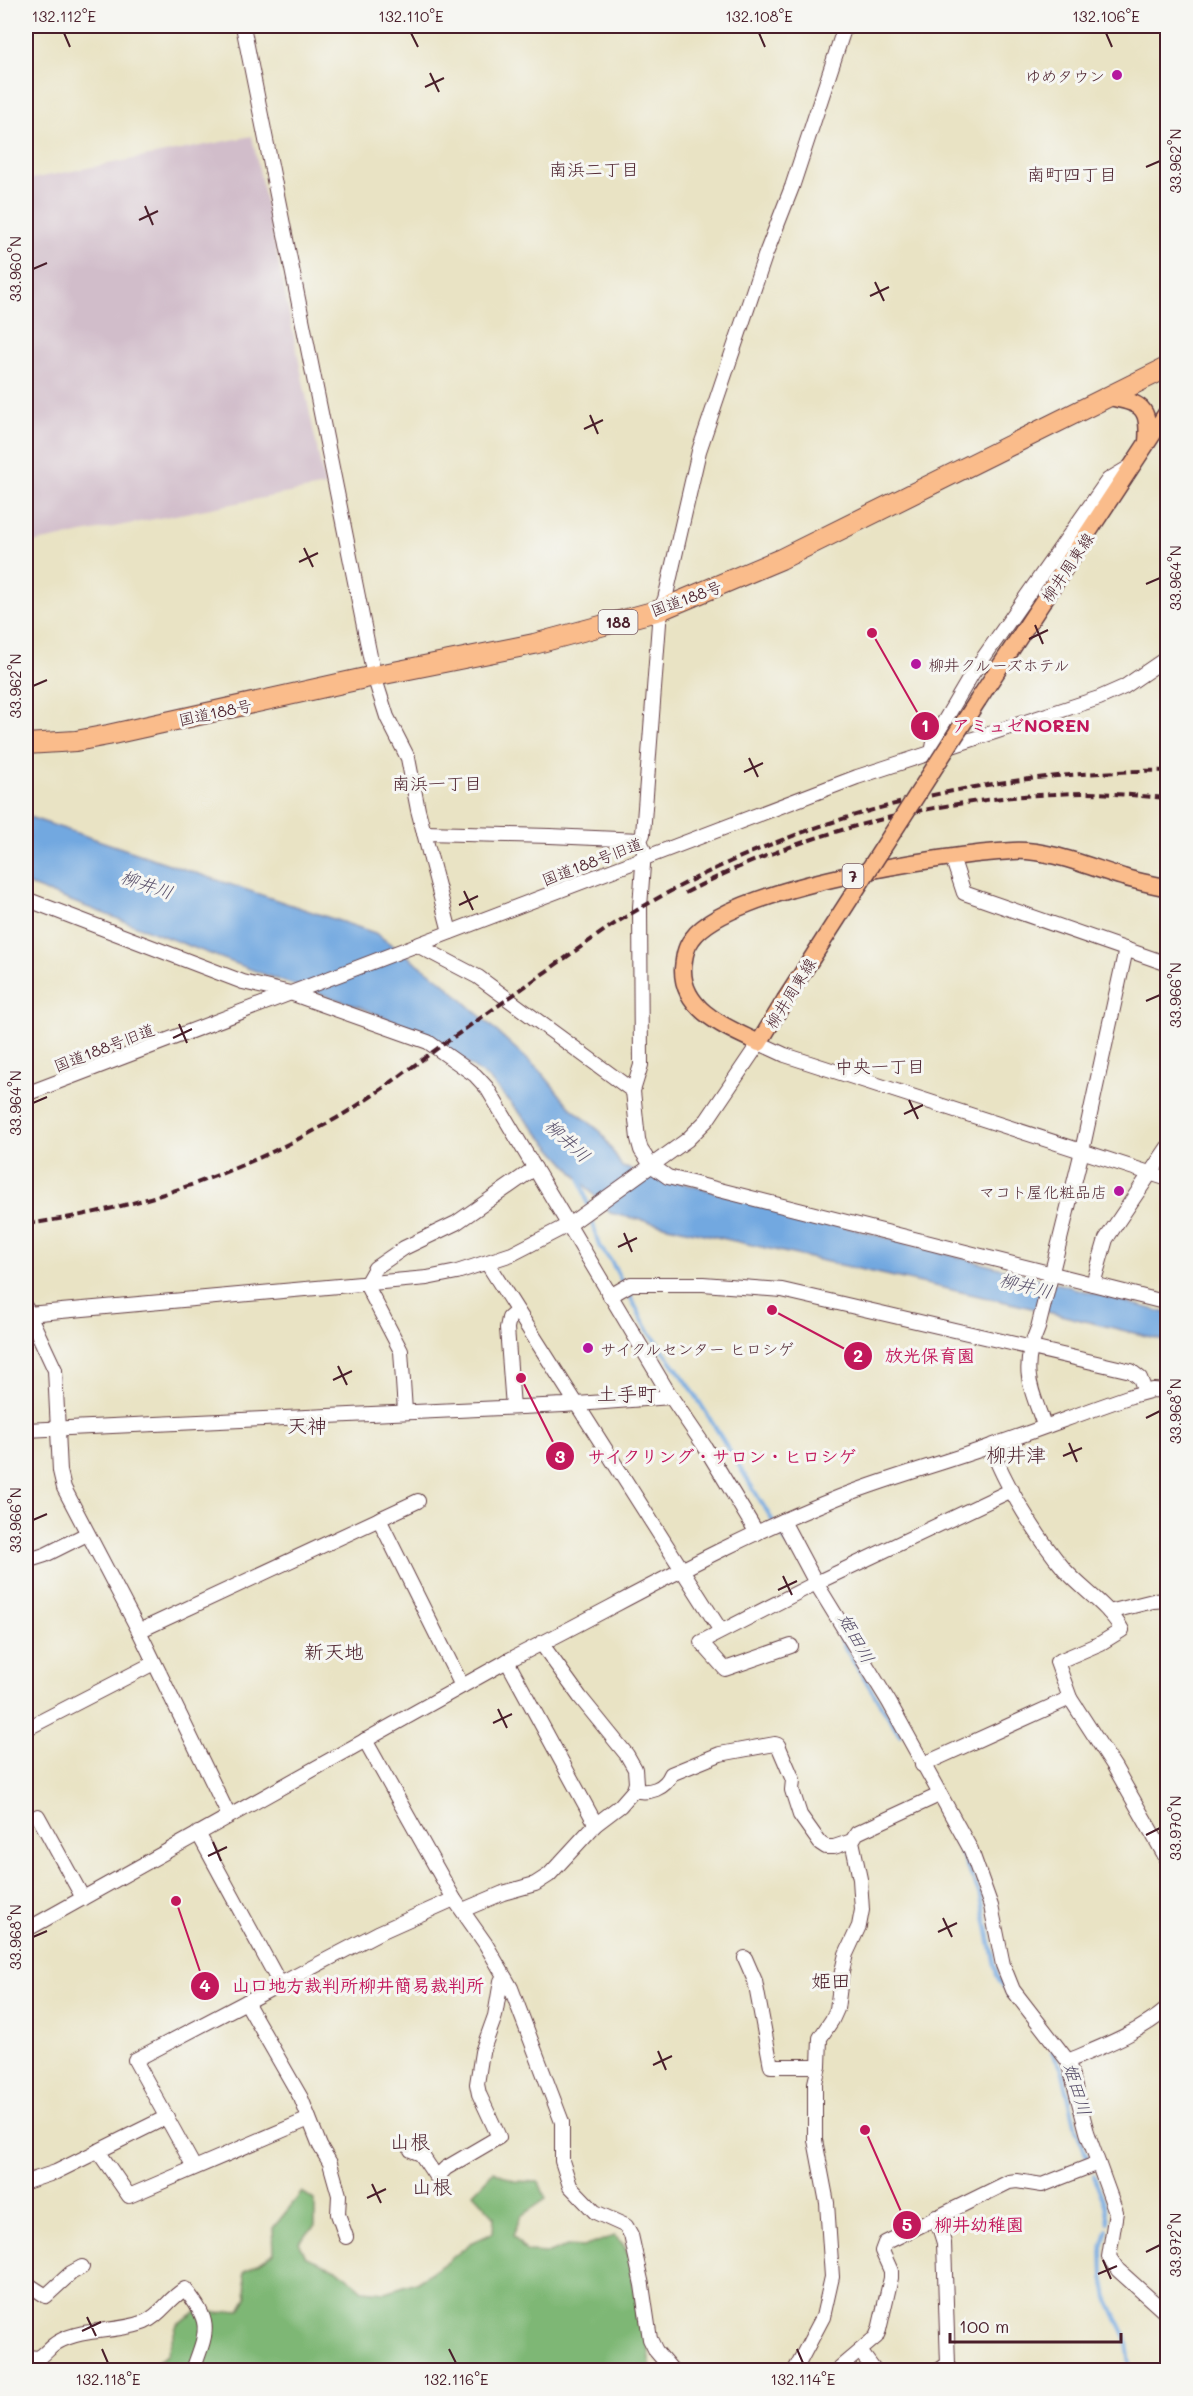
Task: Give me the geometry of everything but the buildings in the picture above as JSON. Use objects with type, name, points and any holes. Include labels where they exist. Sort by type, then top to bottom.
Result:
[{"type":"highway","name":"国道188号","points":[[26,744],[53,744],[100,737],[374,676],[534,644],[660,610],[781,560],[1167,367]]},
{"type":"main road","points":[[1108,397],[1133,401],[1140,408],[1149,424],[1147,446]]},
{"type":"main road","name":"柳井周東線","points":[[1167,414],[978,700],[785,1000],[759,1043],[709,1016],[695,1004],[685,988],[684,955],[692,939],[704,927],[760,899],[793,888],[952,857],[1015,851],[1060,857],[1126,878],[1167,888]]},
{"type":"street","points":[[243,26],[374,676],[387,717],[408,758],[424,833],[450,932]]},
{"type":"street","points":[[845,26],[792,187],[765,256],[699,451],[666,599],[660,610],[643,834],[640,840],[644,851],[640,907],[641,1065],[633,1091],[638,1139],[647,1168],[668,1177],[1049,1279],[1093,1284],[1167,1303]]},
{"type":"street","points":[[932,753],[935,737],[972,674],[1108,480],[1135,463]]},
{"type":"street","name":"国道188号旧道","points":[[26,1094],[857,777],[1124,687],[1167,657]]},
{"type":"street","points":[[424,833],[640,840]]},
{"type":"street","points":[[952,857],[964,893],[1167,964]]},
{"type":"street","points":[[26,899],[243,982],[295,991],[428,1042],[475,1075],[487,1088],[613,1296],[671,1397],[705,1447],[757,1533]]},
{"type":"street","points":[[413,946],[478,977],[633,1091]]},
{"type":"street","points":[[1044,1425],[1029,1380],[1027,1363],[1030,1347],[1038,1328],[1082,1151],[1125,949]]},
{"type":"street","points":[[229,1816],[94,1540],[87,1534],[64,1488],[60,1471],[55,1370],[48,1351],[27,1311],[427,1278],[487,1263],[512,1254],[570,1224],[687,1140],[707,1120],[759,1043],[785,1055],[1167,1179]]},
{"type":"street","points":[[1093,1284],[1106,1239],[1167,1147]]},
{"type":"street","points":[[366,1284],[375,1268],[404,1248],[456,1223],[535,1168]]},
{"type":"street","points":[[487,1263],[722,1631]]},
{"type":"street","points":[[366,1284],[401,1351],[405,1411]]},
{"type":"street","points":[[613,1296],[632,1284],[704,1284],[782,1290],[1131,1371],[1140,1378],[1145,1391]]},
{"type":"street","points":[[513,1407],[507,1328],[509,1318],[517,1311]]},
{"type":"street","points":[[26,1930],[507,1661],[682,1569],[778,1523],[833,1499],[991,1446],[1044,1425],[1145,1391],[1167,1391]]},
{"type":"street","points":[[26,1430],[575,1404],[671,1397]]},
{"type":"street","points":[[991,1446],[1029,1519],[1065,1570],[1116,1618],[1122,1630],[1101,1644],[1057,1662],[1070,1698],[1114,1766],[1167,1861]]},
{"type":"street","points":[[791,1646],[725,1669],[701,1642],[816,1583],[1012,1490]]},
{"type":"street","points":[[139,1631],[418,1501]]},
{"type":"street","points":[[379,1519],[462,1686]]},
{"type":"street","points":[[778,1523],[889,1702],[922,1766],[971,1850],[991,1906],[1003,1965],[1013,1990],[1068,2061],[1098,2163],[1116,2212],[1110,2257],[1118,2270],[1167,2315]]},
{"type":"street","points":[[26,1561],[45,1555],[87,1534]]},
{"type":"street","points":[[1109,1612],[1153,1601],[1167,1600]]},
{"type":"street","points":[[194,2167],[135,2060],[378,1934],[458,1905],[535,1884],[564,1861],[579,1841],[634,1790],[636,1774],[627,1755],[580,1698],[542,1643]]},
{"type":"street","points":[[507,1661],[594,1819],[595,1825]]},
{"type":"street","points":[[26,1729],[154,1663]]},
{"type":"street","points":[[922,1766],[1070,1698]]},
{"type":"street","points":[[365,1740],[458,1905],[504,1977],[528,2030],[562,2122],[562,2161],[570,2186],[595,2212],[626,2226],[631,2235],[642,2285],[650,2339],[656,2351],[672,2370]]},
{"type":"street","points":[[634,1790],[648,1792],[668,1782],[671,1774],[720,1754],[775,1744],[778,1745],[793,1780],[794,1800],[800,1815],[820,1843],[826,1847],[852,1841],[857,1833],[939,1796]]},
{"type":"street","points":[[38,1816],[83,1898]]},
{"type":"street","points":[[198,1833],[280,1984]]},
{"type":"street","points":[[795,2370],[823,2317],[832,2277],[827,2202],[815,2140],[814,2083],[819,2066],[820,2038],[837,2008],[846,1954],[859,1926],[862,1910],[860,1879],[852,1841]]},
{"type":"street","points":[[745,1958],[755,1981],[771,2067],[819,2066]]},
{"type":"street","points":[[411,2150],[421,2154],[438,2176],[446,2168],[499,2137],[479,2094],[477,2084],[482,2052],[495,2016],[501,1981],[504,1977]]},
{"type":"street","points":[[246,2002],[302,2098],[335,2177],[339,2195],[338,2214],[346,2237]]},
{"type":"street","points":[[1068,2061],[1137,2030],[1151,2022],[1167,2008]]},
{"type":"street","points":[[26,2182],[56,2172],[167,2117]]},
{"type":"street","points":[[98,2151],[129,2196],[309,2119]]},
{"type":"street","points":[[837,2370],[876,2337],[879,2330],[891,2278],[891,2271],[882,2251],[885,2243],[1009,2182],[1042,2184],[1098,2163]]},
{"type":"street","points":[[936,2217],[944,2243],[948,2364],[939,2370]]},
{"type":"street","points":[[26,2283],[45,2296],[70,2273],[82,2267]]},
{"type":"street","points":[[26,2357],[39,2358],[56,2343],[70,2337],[142,2323],[157,2316],[166,2304],[185,2289],[201,2309],[204,2318],[205,2329],[193,2370]]},
{"type":"street","points":[[860,2351],[874,2370]]},
{"type":"shaded area","points":[[252,136],[325,486],[26,544],[26,180]]},
{"type":"green space","points":[[494,2171],[514,2181],[539,2182],[546,2199],[521,2216],[513,2236],[527,2252],[549,2253],[567,2246],[583,2247],[614,2236],[623,2245],[629,2260],[638,2315],[649,2350],[649,2370],[144,2370],[167,2355],[177,2324],[199,2310],[219,2313],[240,2310],[247,2298],[244,2272],[274,2253],[273,2228],[302,2192],[315,2200],[315,2226],[299,2242],[306,2257],[339,2270],[362,2290],[386,2292],[416,2282],[471,2243],[493,2233],[494,2216],[473,2193]]},
{"type":"water","name":"柳井川","points":[[26,816],[375,933],[442,981],[542,1073],[570,1107],[601,1132],[622,1167],[1167,1313],[1167,1341],[1019,1305],[610,1213],[489,1079],[432,1038],[360,1007],[279,980],[26,884]]},
{"type":"waterway","name":"姫田川","points":[[580,1177],[599,1246],[611,1261],[648,1330],[689,1385],[773,1521]]},
{"type":"waterway","name":"姫田川","points":[[777,1528],[791,1549]]},
{"type":"waterway","name":"姫田川","points":[[833,1623],[848,1653],[900,1735]]},
{"type":"waterway","name":"姫田川","points":[[939,1805],[981,1897],[997,1976],[1009,1996]]},
{"type":"waterway","name":"姫田川","points":[[1052,2052],[1062,2069],[1076,2129],[1088,2159]]},
{"type":"waterway","name":"姫田川","points":[[1094,2176],[1105,2205],[1108,2222]]},
{"type":"waterway","name":"姫田川","points":[[1107,2230],[1102,2248],[1103,2276],[1107,2298],[1126,2337],[1131,2370]]},
{"type":"railway","points":[[26,1224],[67,1218],[147,1199],[225,1172],[301,1138],[376,1093],[605,930],[661,896],[719,867],[780,841],[842,819],[969,788],[1034,778],[1168,771]]},
{"type":"railway","points":[[685,893],[732,870],[829,834],[931,809],[982,800],[1034,795],[1095,793],[1168,798]]},
{"type":"place","name":"ゆめタウン","points":[[1117,75]]},
{"type":"place","name":"アミュゼNOREN","points":[[872,633]]},
{"type":"place","name":"柳井クルーズホテル","points":[[916,664]]},
{"type":"place","name":"マコト屋化粧品店","points":[[1119,1191]]},
{"type":"place","name":"放光保育園","points":[[772,1310]]},
{"type":"place","name":"サイクルセンター ヒロシゲ","points":[[588,1348]]},
{"type":"place","name":"サイクリング・サロン・ヒロシゲ","points":[[521,1378]]},
{"type":"place","name":"山口地方裁判所柳井簡易裁判所","points":[[176,1901]]},
{"type":"place","name":"柳井幼稚園","points":[[865,2130]]},
{"type":"district","name":"南浜二丁目","points":[[594,169]]},
{"type":"district","name":"南町四丁目","points":[[1072,174]]},
{"type":"district","name":"南浜一丁目","points":[[437,783]]},
{"type":"district","name":"中央一丁目","points":[[880,1066]]},
{"type":"district","name":"土手町","points":[[627,1393]]},
{"type":"district","name":"天神","points":[[307,1425]]},
{"type":"district","name":"柳井津","points":[[1016,1454]]},
{"type":"district","name":"新天地","points":[[334,1651]]},
{"type":"district","name":"姫田","points":[[831,1980]]},
{"type":"district","name":"山根","points":[[410,2141]]},
{"type":"district","name":"山根","points":[[432,2186]]}]
